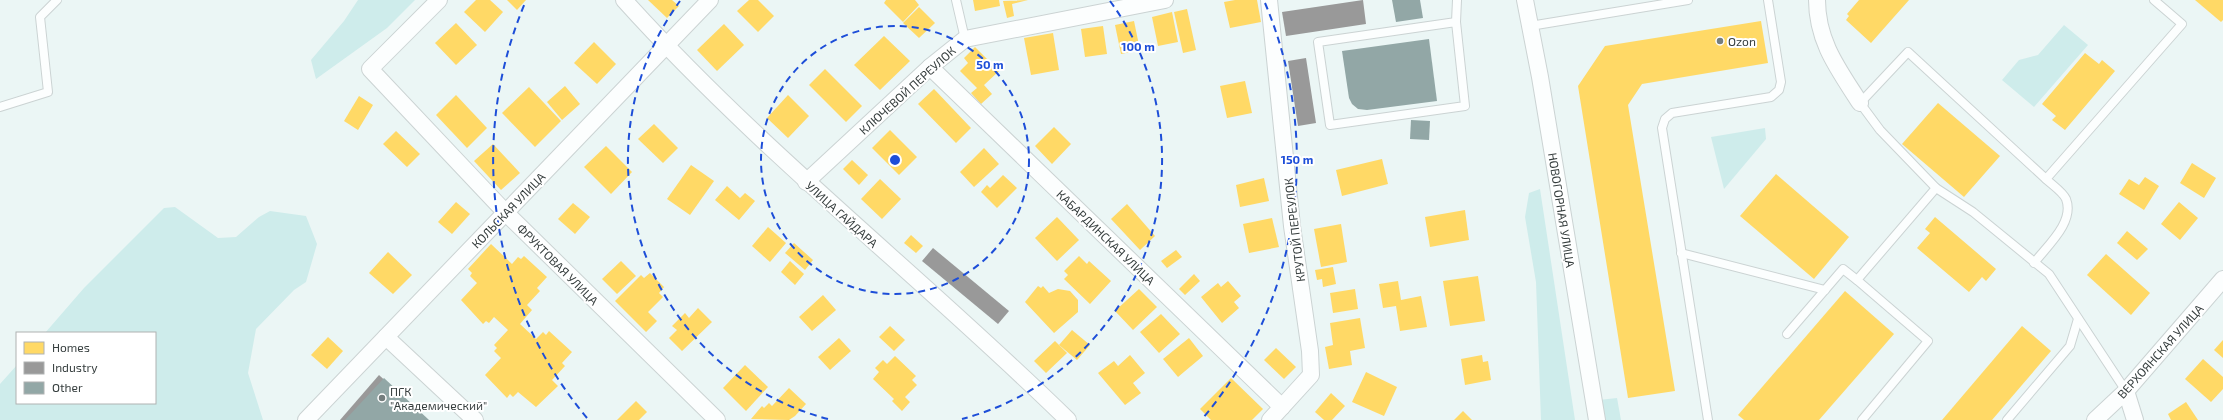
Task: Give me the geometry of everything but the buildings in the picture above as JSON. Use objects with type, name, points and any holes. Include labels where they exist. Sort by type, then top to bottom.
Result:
[{"type":"street","name":"ФРУКТОВАЯ УЛИЦА","points":[[439,0],[370,69],[506,213],[717,420]]},
{"type":"street","name":"УЛИЦА ГАЙДАРА","points":[[624,0],[666,46],[806,182],[999,353],[1068,420]]},
{"type":"street","name":"КОЛЬСКАЯ УЛИЦА","points":[[306,420],[710,0]]},
{"type":"street","name":"КЛЮЧЕВОЙ ПЕРЕУЛОК","points":[[806,182],[930,67],[965,39],[1165,0]]},
{"type":"street","name":"КРУТОЙ ПЕРЕУЛОК","points":[[1269,0],[1292,226],[1310,351],[1311,375],[1270,420]]},
{"type":"street","name":"НОВОГОРНАЯ УЛИЦА","points":[[1525,0],[1597,420]]},
{"type":"street","points":[[1817,0],[1819,23],[1828,53],[1860,103]]},
{"type":"street","name":"КАБАРДИНСКАЯ УЛИЦА","points":[[930,67],[1282,407]]},
{"type":"street","name":"ВЕРХОЯНСКАЯ УЛИЦА","points":[[2094,420],[2126,391],[2223,279]]},
{"type":"street","points":[[386,337],[475,420]]},
{"type":"street","points":[[2126,391],[2135,420]]},
{"type":"lane","points":[[0,107],[48,92],[40,17],[56,0]]},
{"type":"lane","points":[[956,0],[965,39]]},
{"type":"lane","points":[[1456,22],[1318,42],[1330,125],[1465,106],[1456,22],[1457,0]]},
{"type":"lane","points":[[1530,26],[1688,0]]},
{"type":"lane","points":[[1708,420],[1662,133],[1663,124],[1672,113],[1771,96],[1777,93],[1781,82],[1768,0]]},
{"type":"lane","points":[[2046,179],[2182,24],[2154,0]]},
{"type":"lane","points":[[2034,263],[2064,224],[2068,210],[2066,197],[1908,52],[1860,103],[1880,130],[1936,188],[1973,212],[2034,263],[2049,274],[2126,391]]},
{"type":"lane","points":[[1857,280],[1936,188]]},
{"type":"lane","points":[[1681,253],[1825,290]]},
{"type":"lane","points":[[1787,334],[1844,269],[1928,341],[1862,420]]},
{"type":"lane","points":[[2007,420],[2070,346],[2078,319]]},
{"type":"shaded area","points":[[358,0],[415,0],[387,28],[316,79],[311,60],[344,21]]},
{"type":"shaded area","points":[[2064,25],[2088,45],[2034,107],[2002,80],[2019,60],[2038,55]]},
{"type":"shaded area","points":[[1765,128],[1766,139],[1724,189],[1711,137]]},
{"type":"shaded area","points":[[1540,189],[1575,420],[1541,420],[1536,282],[1525,217],[1529,193]]},
{"type":"shaded area","points":[[175,207],[218,238],[236,237],[259,217],[270,211],[306,216],[317,244],[306,282],[294,290],[256,329],[248,373],[263,420],[0,420],[0,384],[16,366],[16,404],[156,404],[156,332],[46,332],[84,288],[164,208]]},
{"type":"shaded area","points":[[1617,398],[1621,420],[1603,420],[1599,400]]},
{"type":"place","name":"Ozon","points":[[1720,41]]},
{"type":"place","name":"ПГК \"Академический\"","points":[[382,398]]}]
